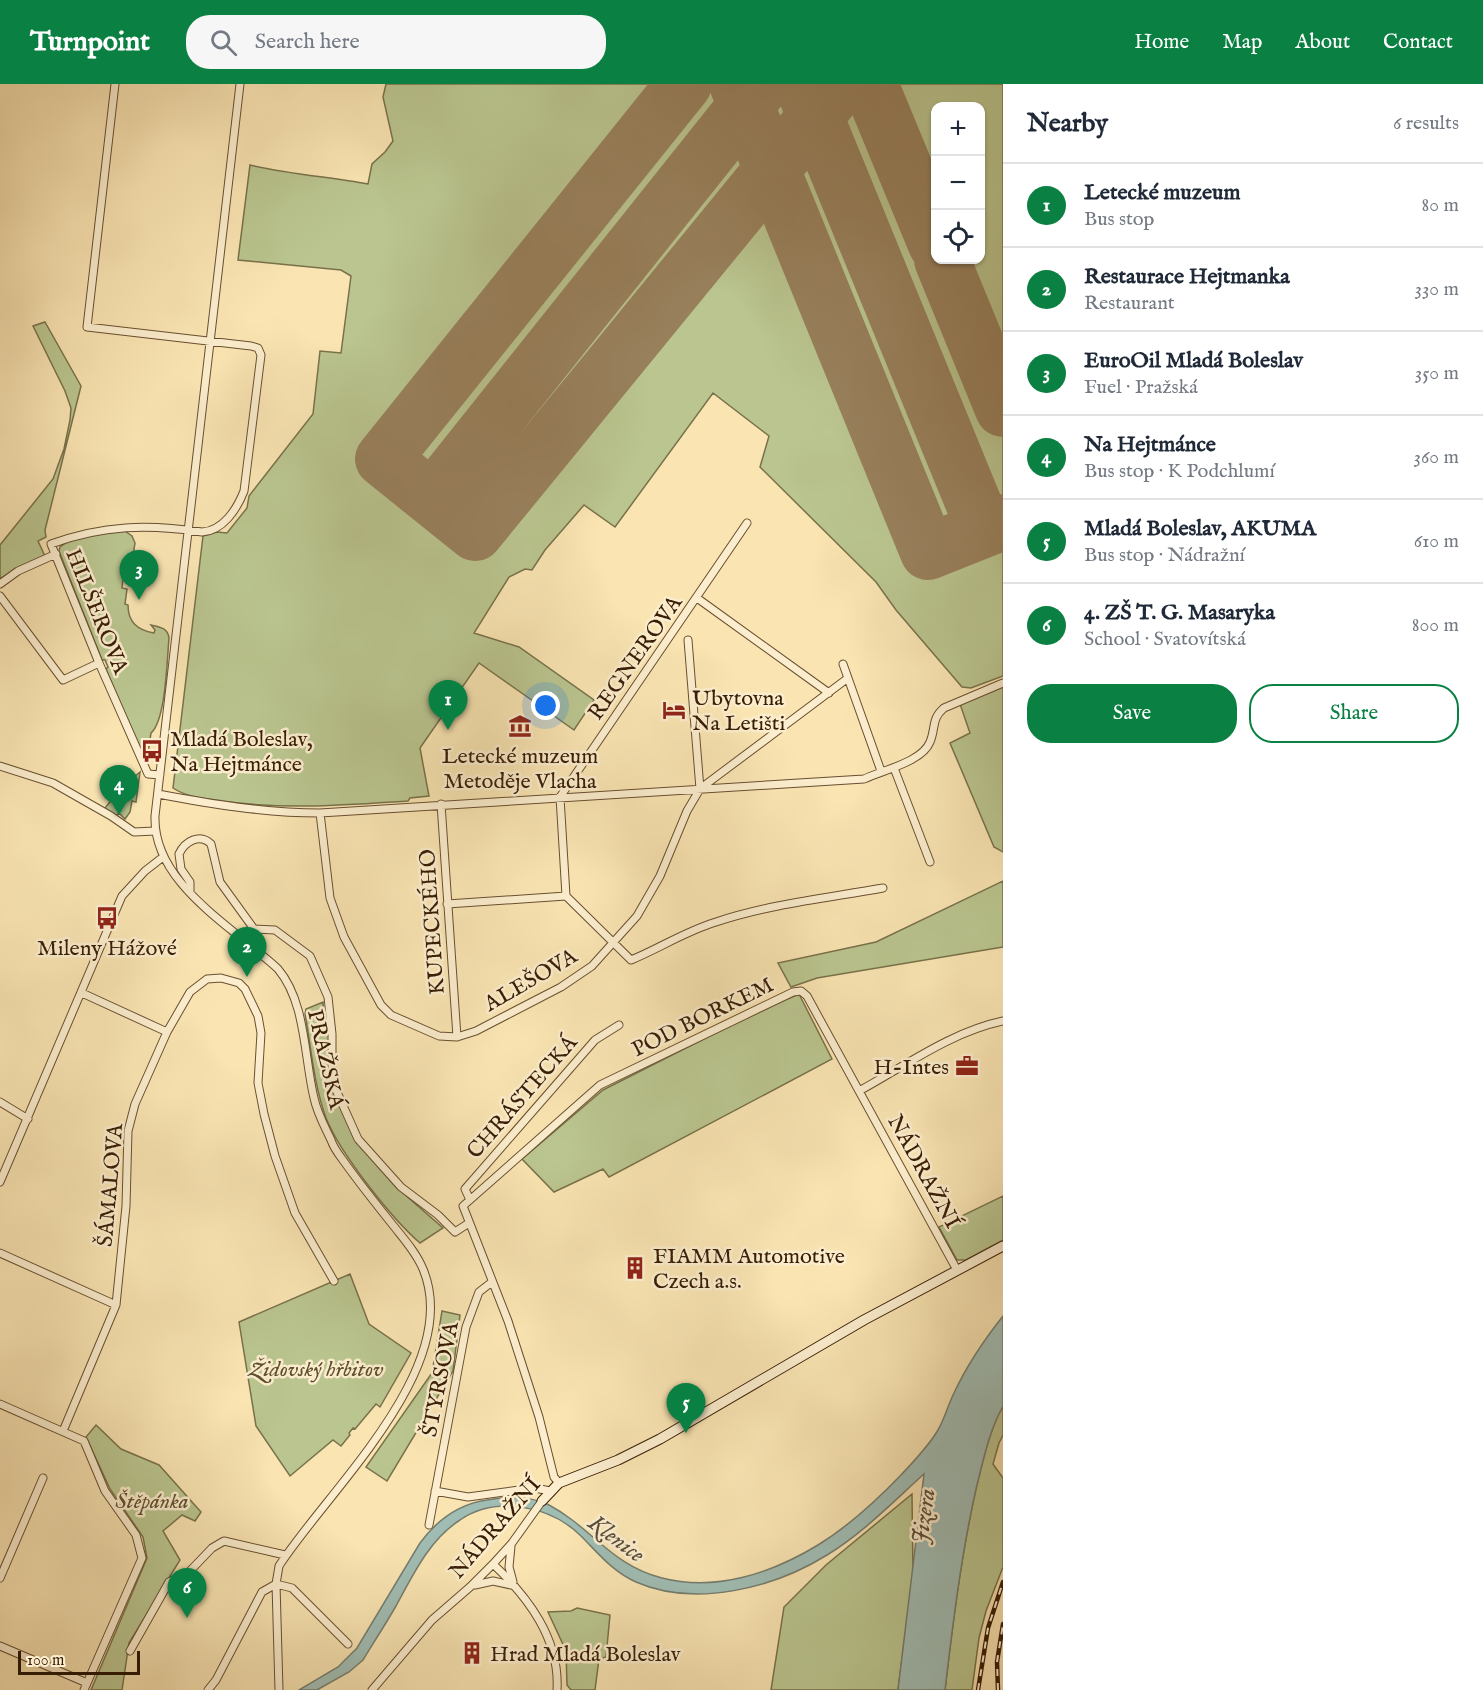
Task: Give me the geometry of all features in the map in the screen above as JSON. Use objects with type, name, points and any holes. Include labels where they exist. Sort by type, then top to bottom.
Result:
[{"type":"street","points":[[115,84],[87,327],[209,340],[255,347],[260,352],[244,491],[240,502],[217,529],[202,532],[187,526]]},
{"type":"street","name":"PRAŽSKÁ","points":[[240,84],[187,526],[155,831],[163,857],[174,875],[278,970],[296,999],[314,1101],[332,1144],[414,1252],[423,1268],[431,1304],[427,1341],[420,1364],[407,1389],[351,1473],[285,1555],[279,1566],[276,1584],[279,1690]]},
{"type":"street","name":"REGNEROVA","points":[[560,797],[747,523]]},
{"type":"street","name":"HILŠEROVA","points":[[160,775],[148,774],[99,663],[51,544],[98,530],[139,526],[187,526]]},
{"type":"street","points":[[0,584],[18,571],[56,554]]},
{"type":"street","points":[[0,596],[63,680],[99,663]]},
{"type":"street","name":"REGNEROVA","points":[[697,598],[830,693]]},
{"type":"street","points":[[688,640],[700,789]]},
{"type":"street","points":[[843,664],[881,771]]},
{"type":"street","points":[[700,789],[848,678]]},
{"type":"street","points":[[158,794],[224,806],[320,813],[864,779],[922,754],[930,743],[936,714],[944,708],[1003,683]]},
{"type":"street","points":[[0,766],[53,783],[134,832],[155,831]]},
{"type":"street","points":[[894,768],[930,862]]},
{"type":"street","name":"ALEŠOVA","points":[[457,1037],[476,1031],[561,987],[592,966],[637,916],[660,876],[687,811],[700,789]]},
{"type":"street","points":[[560,797],[566,896],[631,960],[694,930],[748,911],[883,888]]},
{"type":"street","name":"KUPECKÉHO","points":[[441,804],[457,1037]]},
{"type":"street","points":[[320,813],[330,898],[344,937],[381,1005],[391,1016],[439,1036],[457,1037]]},
{"type":"street","points":[[190,892],[190,882],[181,869],[179,854],[187,843],[202,838],[211,844],[220,882],[254,929],[275,930],[310,956],[328,997],[332,1034],[332,1081],[358,1139],[401,1187],[438,1215],[455,1232],[469,1223],[508,1321],[539,1417],[554,1477],[559,1483]]},
{"type":"street","points":[[0,1182],[122,896],[145,871],[163,857]]},
{"type":"street","points":[[447,904],[566,896]]},
{"type":"street","name":"ŠÁMALOVA","points":[[63,1431],[116,1305],[126,1206],[128,1131],[135,1104],[167,1032],[190,992],[207,980],[214,978],[239,983],[245,989],[258,1016],[261,1033],[258,1083],[275,1156],[295,1213],[334,1281]]},
{"type":"street","name":"POD BORKEM","points":[[469,1223],[463,1206],[600,1085],[793,992],[801,991],[807,996],[860,1091]]},
{"type":"street","points":[[82,993],[167,1032]]},
{"type":"street","points":[[860,1091],[957,1037],[976,1028],[1003,1022]]},
{"type":"street","name":"CHRÁSTECKÁ","points":[[470,1200],[465,1189],[497,1151],[595,1040],[619,1025]]},
{"type":"street","name":"NÁDRAŽNÍ","points":[[860,1091],[957,1270]]},
{"type":"street","points":[[0,1102],[28,1119]]},
{"type":"street","name":"NÁDRAŽNÍ","points":[[372,1690],[432,1620],[470,1587],[512,1543],[542,1501],[559,1483],[618,1460],[660,1439],[864,1320],[1003,1246]]},
{"type":"street","points":[[0,1253],[116,1305]]},
{"type":"street","name":"ŠTYRSOVA","points":[[429,1525],[466,1327],[479,1292],[492,1282]]},
{"type":"street","points":[[0,1404],[84,1441],[105,1491],[136,1535],[142,1558],[85,1687],[0,1646]]},
{"type":"street","points":[[0,1578],[43,1478]]},
{"type":"street","points":[[435,1491],[468,1497],[519,1490],[530,1486],[550,1491]]},
{"type":"street","points":[[130,1651],[169,1581],[189,1572],[213,1548],[224,1541],[285,1555]]},
{"type":"street","points":[[512,1543],[509,1567],[516,1588]]},
{"type":"street","points":[[0,1554],[9,1558]]},
{"type":"street","points":[[493,1564],[528,1601],[539,1617],[553,1657],[557,1690]]},
{"type":"street","points":[[470,1587],[493,1581],[516,1588]]},
{"type":"street","points":[[208,1690],[216,1680],[262,1592],[276,1584],[292,1588],[348,1644]]},
{"type":"green space","points":[[386,84],[1003,84],[1003,676],[971,688],[962,687],[896,610],[876,582],[760,467],[769,436],[713,393],[615,527],[584,505],[545,550],[532,570],[525,569],[509,577],[474,633],[519,647],[594,700],[574,730],[479,663],[420,748],[429,796],[410,798],[408,801],[361,804],[269,805],[197,797],[173,788],[203,536],[217,532],[227,533],[247,508],[249,496],[313,414],[320,351],[341,353],[351,276],[341,270],[238,260],[250,165],[368,184],[372,164],[393,141],[383,97]]},
{"type":"green space","points":[[45,322],[81,386],[45,530],[46,537],[38,541],[45,556],[15,569],[0,579],[0,545],[53,479],[64,449],[70,420],[71,408],[65,391],[33,326]]},
{"type":"green space","points":[[125,531],[132,536],[135,543],[129,579],[123,579],[122,588],[127,589],[125,604],[128,605],[132,621],[138,627],[154,633],[155,630],[151,625],[160,627],[167,632],[169,638],[163,703],[156,726],[151,733],[147,760],[141,752],[106,669],[108,667],[105,660],[102,660],[59,551],[60,547],[73,540],[91,535]]},
{"type":"green space","points":[[1003,686],[1003,852],[994,847],[950,743],[970,733],[960,704]]},
{"type":"green space","points":[[140,772],[136,802],[132,801],[130,812],[125,819],[119,813],[116,816],[105,808],[120,789]]},
{"type":"green space","points":[[1003,881],[1003,947],[817,978],[791,987],[778,963],[876,942]]},
{"type":"green space","points":[[799,994],[832,1059],[609,1177],[603,1169],[554,1192],[522,1159],[603,1090],[749,1016]]},
{"type":"green space","points":[[323,1002],[324,1019],[329,1030],[329,1082],[356,1141],[395,1186],[443,1228],[420,1243],[395,1218],[367,1184],[343,1149],[326,1118],[316,1080],[305,1014],[306,1009]]},
{"type":"green space","points":[[1003,1196],[1003,1240],[966,1260],[957,1260],[939,1227]]},
{"type":"green space","name":"Židovský hřbitov","points":[[350,1274],[369,1324],[411,1353],[380,1407],[376,1404],[355,1429],[353,1428],[341,1446],[333,1440],[290,1476],[256,1426],[239,1322]]},
{"type":"green space","points":[[442,1311],[460,1315],[453,1371],[387,1481],[366,1467],[432,1373]]},
{"type":"green space","points":[[1003,1406],[1003,1435],[993,1464],[1003,1478],[1003,1567],[986,1611],[979,1638],[972,1690],[945,1690],[958,1589],[976,1489],[987,1446]]},
{"type":"green space","name":"Štěpánka","points":[[96,1425],[121,1449],[159,1465],[201,1512],[195,1521],[182,1515],[163,1531],[180,1560],[129,1643],[122,1690],[91,1690],[147,1558],[143,1537],[110,1489],[86,1437]]},
{"type":"green space","points":[[912,1494],[913,1574],[898,1690],[771,1690],[784,1607],[826,1565]]},
{"type":"green space","points":[[577,1608],[610,1615],[606,1657],[599,1659],[595,1690],[571,1690],[567,1685],[566,1651],[548,1612],[571,1611]]},
{"type":"water","name":"Jizera","points":[[1003,1316],[1003,1406],[987,1446],[976,1489],[958,1589],[945,1690],[898,1690],[924,1474],[853,1537],[806,1567],[759,1585],[708,1594],[659,1590],[636,1582],[613,1568],[569,1526],[539,1511],[506,1506],[474,1512],[449,1528],[431,1548],[363,1660],[349,1672],[317,1690],[299,1690],[338,1667],[357,1648],[420,1543],[434,1527],[449,1514],[477,1502],[510,1497],[542,1502],[564,1514],[629,1565],[662,1578],[682,1582],[703,1583],[743,1577],[782,1564],[800,1555],[829,1538],[861,1513],[921,1454],[943,1421],[954,1393],[970,1363]]},
{"type":"runway","points":[[684,84],[383,459],[475,533],[842,84]]},
{"type":"runway","points":[[737,84],[928,552],[1003,522]]},
{"type":"runway","points":[[440,489],[763,84]]},
{"type":"runway","points":[[870,84],[931,232]]},
{"type":"runway","points":[[804,89],[980,519]]},
{"type":"runway","points":[[944,264],[1003,409]]},
{"type":"railway","points":[[978,1690],[988,1628],[1003,1582]]},
{"type":"railway","points":[[998,1690],[997,1662],[1003,1624]]},
{"type":"place","name":"EuroOil Mladá Boleslav","points":[[139,600]]},
{"type":"place","name":"Ubytovna Na Letišti","points":[[674,710]]},
{"type":"place","name":"Letecké muzeum Metoděje Vlacha","points":[[520,726]]},
{"type":"place","name":"Letecké muzeum","points":[[448,730]]},
{"type":"place","name":"Mladá Boleslav, Na Hejtmánce","points":[[152,751]]},
{"type":"place","name":"Na Hejtmánce","points":[[119,815]]},
{"type":"place","name":"Mileny Hážové","points":[[107,918]]},
{"type":"place","name":"Restaurace Hejtmanka","points":[[247,977]]},
{"type":"place","name":"H-Intes","points":[[967,1066]]},
{"type":"place","name":"FIAMM Automotive Czech a.s.","points":[[635,1268]]},
{"type":"place","name":"Mladá Boleslav, AKUMA","points":[[686,1433]]},
{"type":"place","name":"4. ZŠ T. G. Masaryka","points":[[187,1618]]},
{"type":"place","name":"Hrad Mladá Boleslav","points":[[472,1653]]},
{"type":"water label","name":"Klenice","points":[[617,1538]]}]
